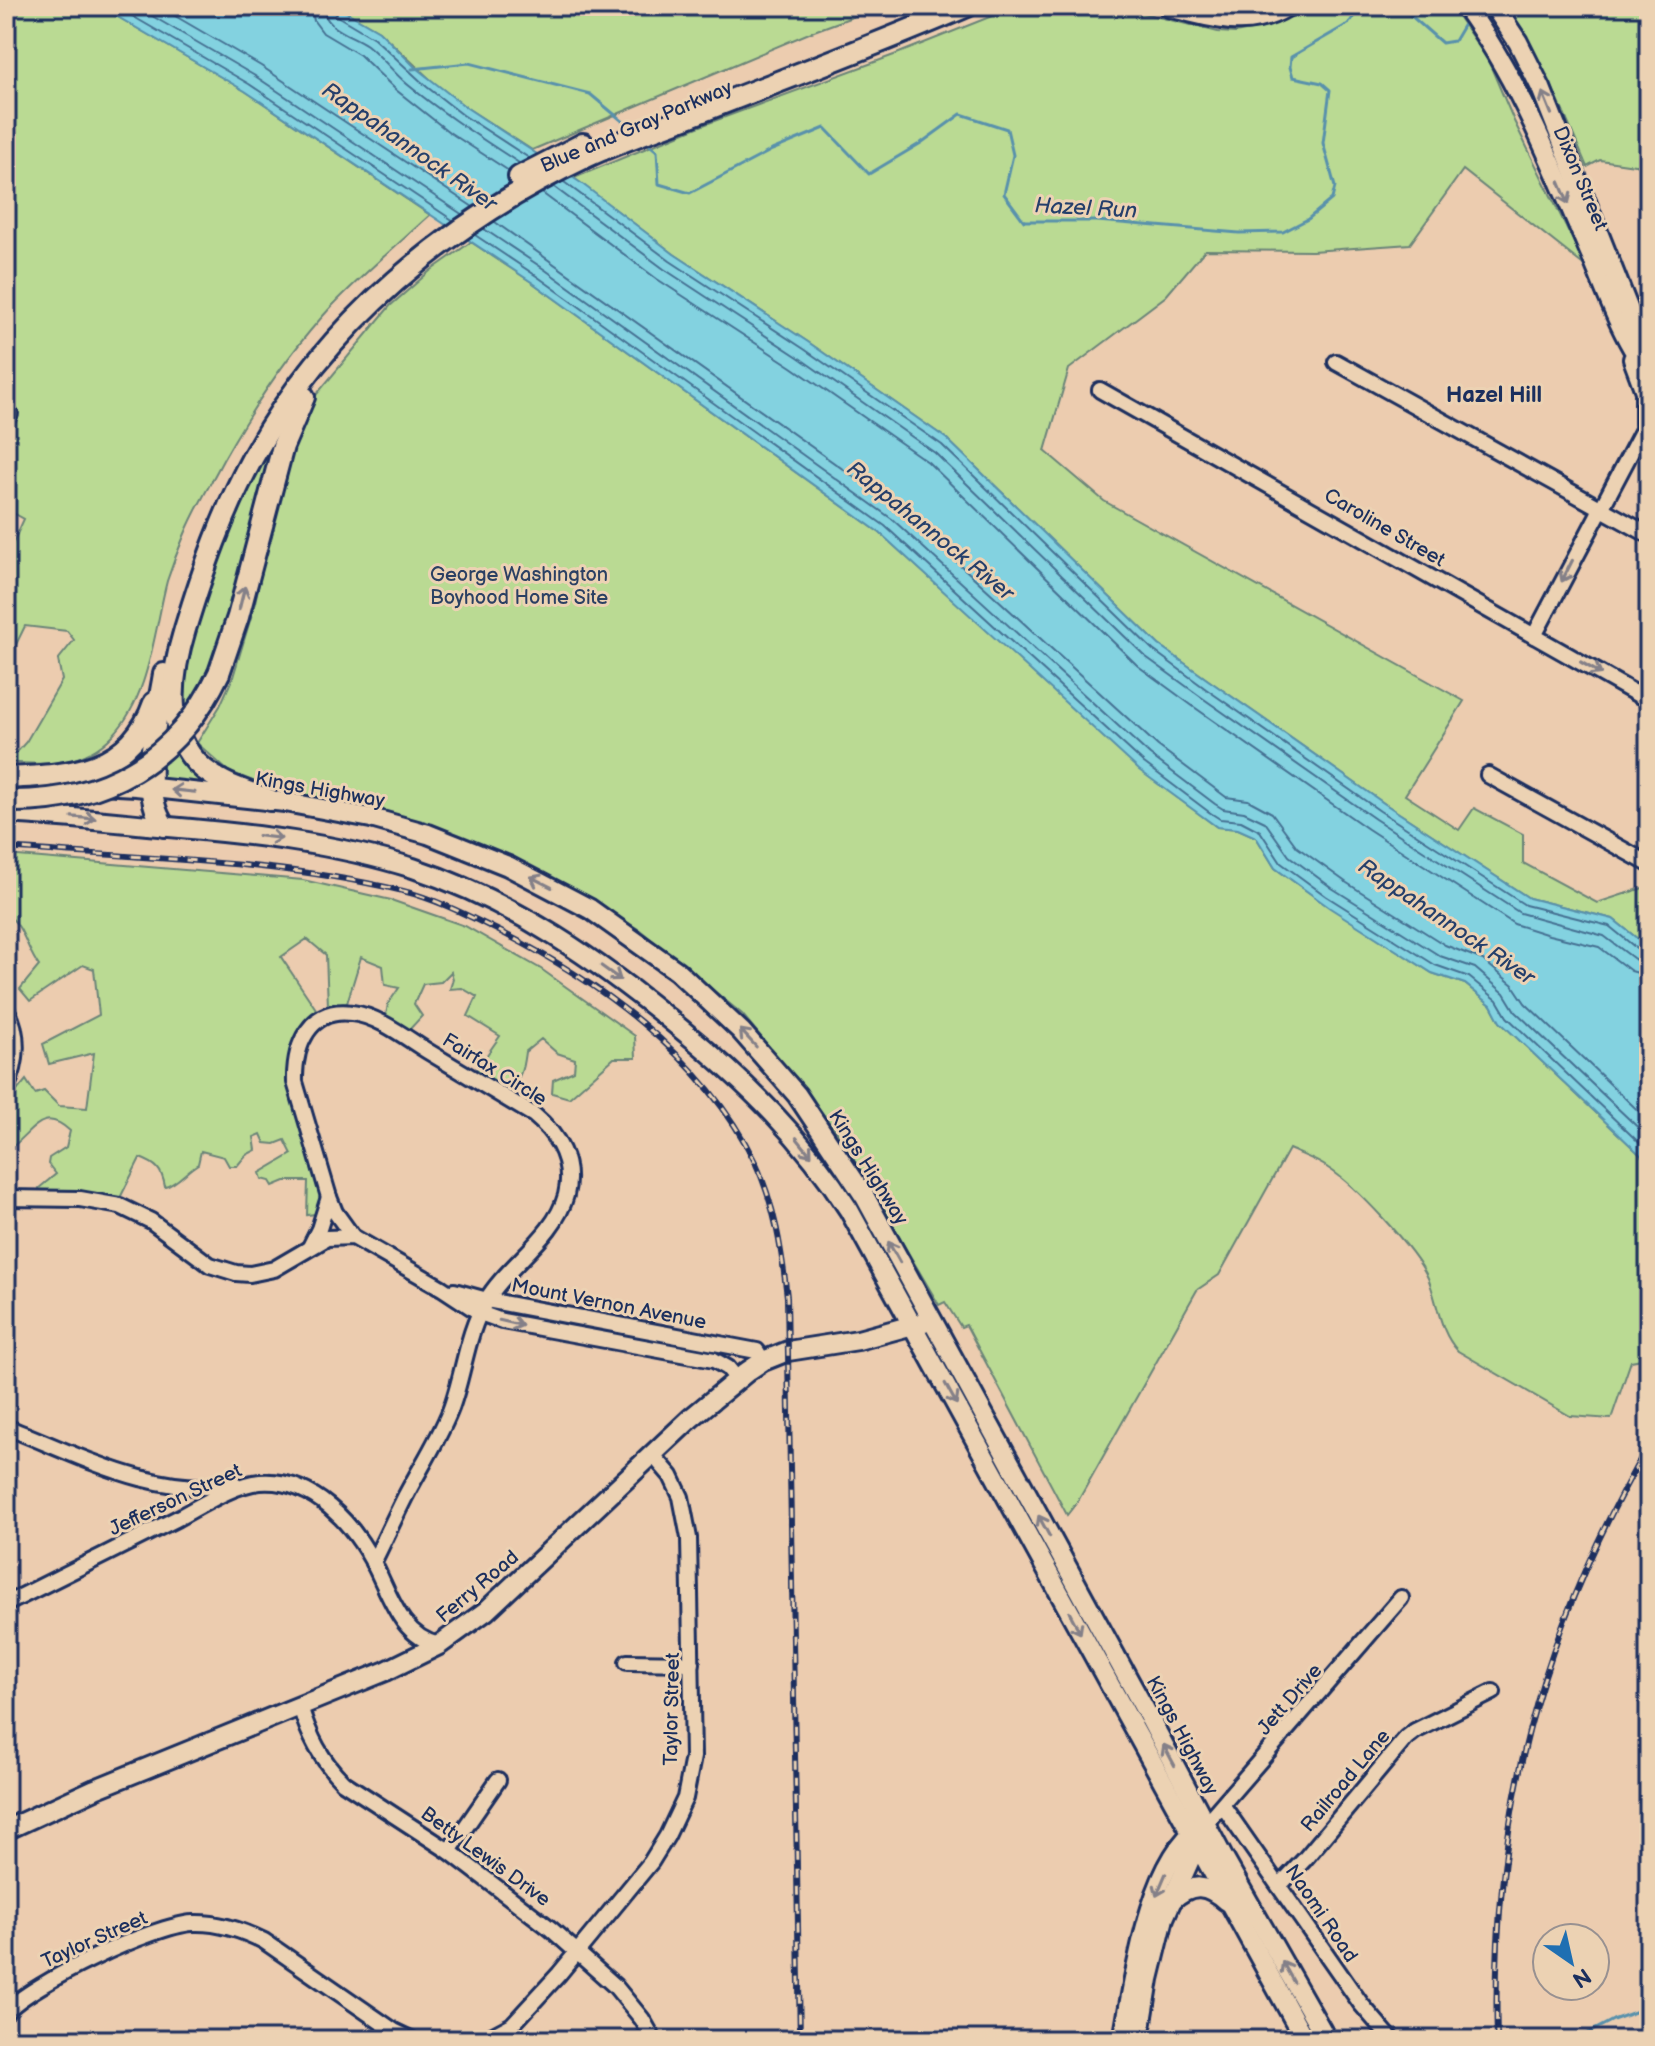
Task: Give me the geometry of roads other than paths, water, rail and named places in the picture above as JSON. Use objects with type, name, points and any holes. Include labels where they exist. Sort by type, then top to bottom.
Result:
[{"type":"highway","name":"Blue and Gray Parkway","points":[[683,112],[934,6]]},
{"type":"highway","name":"Blue and Gray Parkway","points":[[165,668],[176,619],[207,527],[243,452],[268,411],[321,340],[356,301],[410,260],[477,202],[547,160],[610,132],[683,112],[967,6]]},
{"type":"highway","points":[[904,32],[986,6]]},
{"type":"highway","points":[[1169,6],[1238,21],[1267,15],[1286,6]]},
{"type":"highway","name":"Blue and Gray Parkway","points":[[364,312],[410,260]]},
{"type":"highway","points":[[7,805],[79,795],[109,784],[139,768],[167,747],[201,708],[219,673],[238,617],[287,432],[312,383],[364,312]]},
{"type":"highway","points":[[270,800],[216,778],[188,751],[173,714],[177,663],[204,568],[253,457],[304,379],[364,312]]},
{"type":"highway","points":[[6,778],[73,773],[114,757],[125,749],[142,727],[165,668]]},
{"type":"highway","points":[[164,826],[153,808],[151,788],[165,668]]},
{"type":"main road","name":"Dixon Street","points":[[1465,6],[1494,48],[1530,115],[1613,307],[1642,364],[1649,371]]},
{"type":"main road","name":"Dixon Street","points":[[1494,6],[1506,22],[1541,88],[1649,357]]},
{"type":"main road","points":[[1613,307],[1645,391],[1647,421]]},
{"type":"main road","name":"Kings Highway","points":[[6,778],[270,800],[371,818],[463,847],[546,884],[590,909],[677,971],[741,1031],[797,1095],[865,1197],[923,1323],[1197,1834],[1228,1902],[1305,2040]]},
{"type":"main road","name":"Kings Highway","points":[[7,805],[314,843],[413,869],[490,900],[567,943],[637,992],[715,1057],[796,1137],[849,1210],[923,1323]]},
{"type":"main road","name":"Ferry Road","points":[[6,1830],[95,1789],[386,1671],[439,1645],[486,1611],[737,1379],[763,1361],[788,1351],[858,1340],[923,1323]]},
{"type":"main road","points":[[1139,2040],[1164,1918],[1197,1834]]},
{"type":"main road","points":[[1123,2040],[1149,1914],[1175,1854],[1197,1834]]},
{"type":"main road","name":"Kings Highway","points":[[1197,1834],[1327,2040]]},
{"type":"main road","points":[[1172,1900],[1184,1890],[1201,1886],[1214,1890],[1228,1902]]},
{"type":"street","points":[[1336,362],[1649,535]]},
{"type":"street","name":"Caroline Street","points":[[1100,390],[1649,701]]},
{"type":"street","points":[[1534,636],[1647,421]]},
{"type":"street","points":[[1488,775],[1649,864]]},
{"type":"street","points":[[6,1009],[13,1024],[16,1045],[13,1071],[6,1088]]},
{"type":"street","name":"Fairfax Circle","points":[[353,1237],[335,1212],[329,1197],[302,1111],[295,1068],[299,1042],[311,1025],[327,1015],[350,1012],[399,1033],[534,1115],[545,1124],[562,1148],[568,1183],[561,1208],[483,1307],[449,1413],[373,1563]]},
{"type":"street","points":[[310,1247],[329,1197]]},
{"type":"street","points":[[6,1198],[80,1199],[120,1206],[151,1221],[210,1265],[236,1273],[250,1274],[274,1269],[327,1238],[353,1237]]},
{"type":"street","name":"Mount Vernon Avenue","points":[[353,1237],[442,1288],[526,1327],[714,1360],[728,1368],[737,1379]]},
{"type":"street","name":"Mount Vernon Avenue","points":[[483,1307],[757,1351],[763,1361]]},
{"type":"street","points":[[6,1427],[148,1480],[196,1486],[258,1482]]},
{"type":"street","name":"Taylor Street","points":[[484,2040],[500,2033],[523,2015],[578,1951],[651,1862],[685,1798],[693,1757],[691,1572],[686,1513],[674,1481],[653,1455]]},
{"type":"street","name":"Jefferson Street","points":[[6,1604],[218,1497],[258,1482],[299,1488],[321,1501],[348,1525],[373,1563],[405,1624],[421,1639],[439,1645]]},
{"type":"street","name":"Jett Drive","points":[[1197,1834],[1401,1598]]},
{"type":"street","points":[[627,1662],[692,1663]]},
{"type":"street","name":"Railroad Lane","points":[[1280,1885],[1406,1738],[1493,1692]]},
{"type":"street","name":"Betty Lewis Drive","points":[[300,1706],[312,1741],[343,1782],[449,1851],[578,1951],[615,1986],[642,2019],[654,2040]]},
{"type":"street","points":[[449,1851],[498,1780]]},
{"type":"street","name":"Naomi Road","points":[[1223,1806],[1361,2004],[1392,2040]]},
{"type":"street","name":"Taylor Street","points":[[6,2012],[35,1988],[129,1942],[191,1923],[212,1924],[245,1932],[264,1941],[394,2031],[413,2040]]},
{"type":"water","name":"Rappahannock River","points":[[99,6],[336,6],[379,31],[416,68],[467,108],[581,183],[674,254],[947,439],[1159,645],[1385,804],[1529,898],[1613,919],[1649,948],[1649,1163],[1500,1022],[1491,1005],[1465,984],[1432,973],[1330,908],[1275,868],[1256,837],[1238,829],[1217,827],[1139,770],[880,533],[533,283],[245,91]]},
{"type":"waterway","name":"Hazel Run","points":[[646,142],[657,151],[659,184],[690,193],[772,150],[825,128],[869,174],[921,143],[961,114],[1007,129],[1013,155],[1004,194],[1024,221],[1097,221],[1239,233],[1283,232],[1308,219],[1332,199],[1335,187],[1323,143],[1330,90],[1322,83],[1293,77],[1291,57],[1348,24],[1363,6]]},
{"type":"waterway","name":"Hazel Run","points":[[1400,6],[1442,43],[1454,41],[1467,19]]},
{"type":"waterway","name":"Hazel Run","points":[[412,69],[469,63],[590,94],[632,129]]},
{"type":"waterway","points":[[1575,2040],[1613,2020],[1646,2008]]},
{"type":"railway","points":[[6,848],[256,866],[355,881],[435,901],[527,945],[604,994],[675,1053],[733,1123],[755,1162],[773,1211],[787,1297],[800,2040]]},
{"type":"railway","points":[[1497,2040],[1497,1958],[1503,1880],[1513,1804],[1529,1731],[1578,1587],[1610,1516],[1649,1444]]},
{"type":"district","name":"Hazel Hill","points":[[1494,394]]},
{"type":"park label","name":"George Washington Boyhood Home Site","points":[[519,586]]}]
